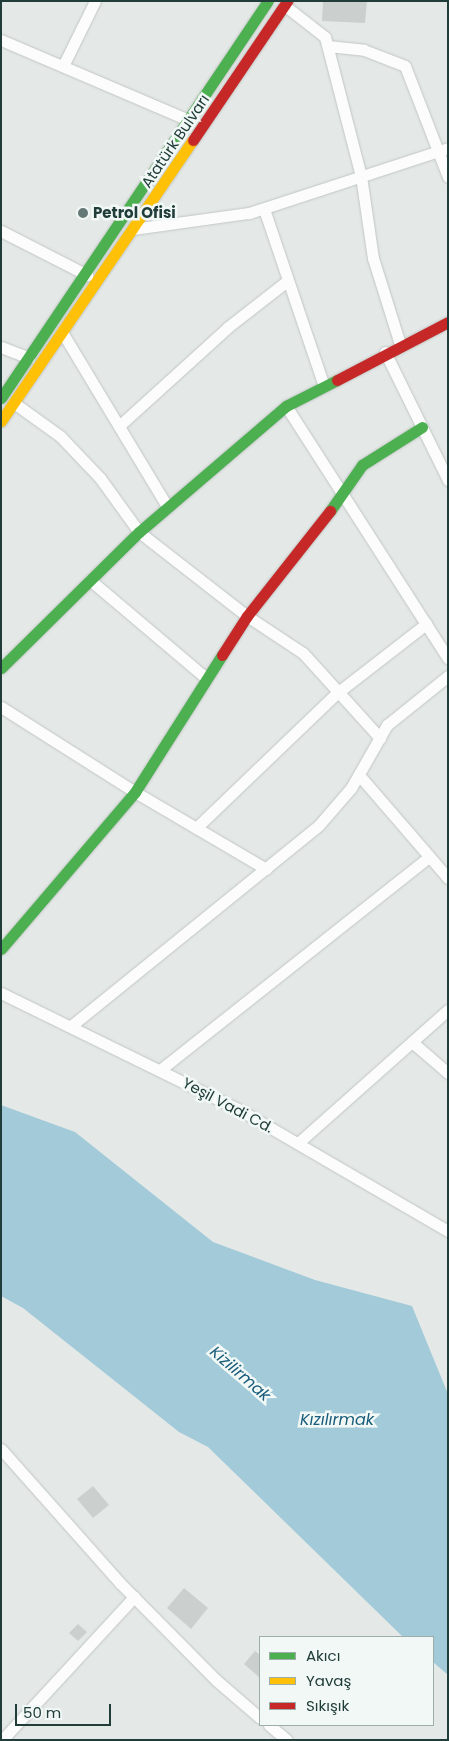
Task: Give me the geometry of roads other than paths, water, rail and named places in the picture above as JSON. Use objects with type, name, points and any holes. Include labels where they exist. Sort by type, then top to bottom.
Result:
[{"type":"street","points":[[63,66],[95,1]]},
{"type":"street","name":"Atatürk Bulvarı","points":[[1,398],[87,274],[186,119],[268,1]]},
{"type":"street","points":[[286,3],[325,37],[361,176],[372,258],[400,344]]},
{"type":"street","name":"Atatürk Bulvarı","points":[[1,421],[286,3]]},
{"type":"street","points":[[1,40],[186,119]]},
{"type":"street","points":[[328,46],[364,50],[405,66],[442,150],[448,177]]},
{"type":"street","points":[[133,229],[264,209],[442,150]]},
{"type":"street","points":[[264,209],[324,386]]},
{"type":"street","points":[[1,231],[87,274]]},
{"type":"street","points":[[119,426],[228,327],[287,281]]},
{"type":"street","points":[[1,668],[167,506],[286,406],[400,344],[448,322]]},
{"type":"street","points":[[62,332],[167,506]]},
{"type":"street","points":[[1,347],[29,358]]},
{"type":"street","points":[[385,352],[448,480]]},
{"type":"street","points":[[14,403],[60,436],[100,478],[139,532],[247,616],[303,653],[337,693],[380,738]]},
{"type":"street","points":[[286,406],[448,658]]},
{"type":"street","points":[[1,949],[135,792],[247,616],[343,495],[362,465],[422,427]]},
{"type":"street","points":[[90,580],[207,679]]},
{"type":"street","points":[[196,828],[337,693],[426,624]]},
{"type":"street","points":[[71,1026],[319,826],[359,775],[387,725],[448,676]]},
{"type":"street","points":[[1,707],[135,792],[266,869]]},
{"type":"street","points":[[359,775],[448,878]]},
{"type":"street","points":[[160,1070],[429,857]]},
{"type":"street","name":"Yeşil Vadi Cd.","points":[[1,993],[160,1070],[298,1143],[448,1231]]},
{"type":"street","points":[[298,1143],[448,1010]]},
{"type":"street","points":[[412,1042],[448,1072]]},
{"type":"street","points":[[1,1449],[134,1597],[216,1680],[259,1717]]},
{"type":"street","points":[[2,1740],[134,1597]]},
{"type":"street","points":[[270,1726],[287,1740]]},
{"type":"water","points":[[1,1105],[75,1132],[213,1242],[315,1280],[412,1306],[448,1394],[448,1675],[434,1663],[434,1636],[402,1636],[208,1447],[179,1432],[23,1308],[1,1296]]},
{"type":"place","name":"Petrol Ofisi","points":[[83,213]]},
{"type":"water label","name":"Kizilirmak","points":[[240,1374]]},
{"type":"water label","name":"Kızılırmak","points":[[337,1420]]}]
